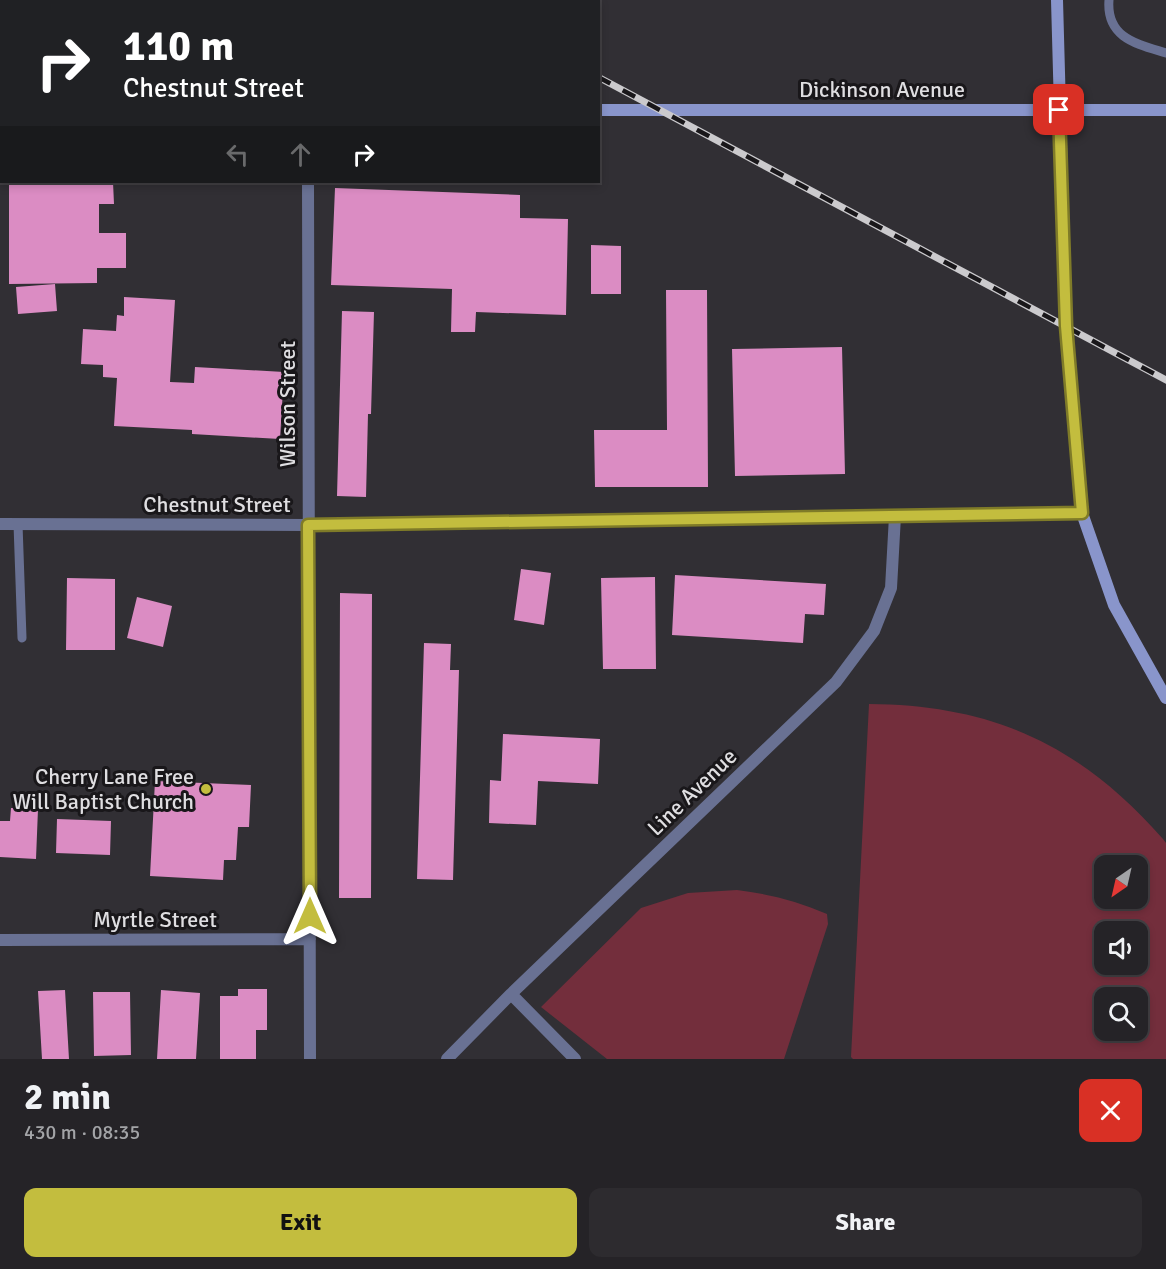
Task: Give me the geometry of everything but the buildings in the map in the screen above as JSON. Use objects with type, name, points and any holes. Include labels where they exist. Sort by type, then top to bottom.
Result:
[{"type":"main road","points":[[1057,0],[1066,326],[1082,513],[1114,604],[1166,698]]},
{"type":"main road","name":"Dickinson Avenue","points":[[600,110],[1166,110]]},
{"type":"street","name":"Wilson Street","points":[[308,183],[310,1059]]},
{"type":"street","name":"Chestnut Street","points":[[0,524],[308,525],[1082,513]]},
{"type":"street","name":"Line Avenue","points":[[447,1059],[511,994],[836,682],[874,631],[891,588],[895,516]]},
{"type":"street","name":"Myrtle Street","points":[[0,940],[310,939]]},
{"type":"street","points":[[511,994],[575,1059]]},
{"type":"lane","points":[[1109,0],[1108,11],[1114,27],[1122,35],[1131,42],[1166,53]]},
{"type":"lane","points":[[18,524],[22,639]]},
{"type":"shaded area","points":[[869,704],[914,706],[957,712],[996,723],[1032,737],[1067,756],[1100,779],[1132,807],[1166,843],[1166,1059],[853,1059],[851,1057]]},
{"type":"shaded area","points":[[737,890],[783,899],[827,914],[828,924],[784,1059],[607,1059],[541,1007],[641,908],[688,893]]},
{"type":"railway","points":[[600,78],[1166,380]]},
{"type":"place","name":"Cherry Lane Free Will Baptist Church","points":[[206,789]]},
{"type":"route","points":[[310,916],[308,525],[1082,513],[1066,326],[1059,110]]}]
